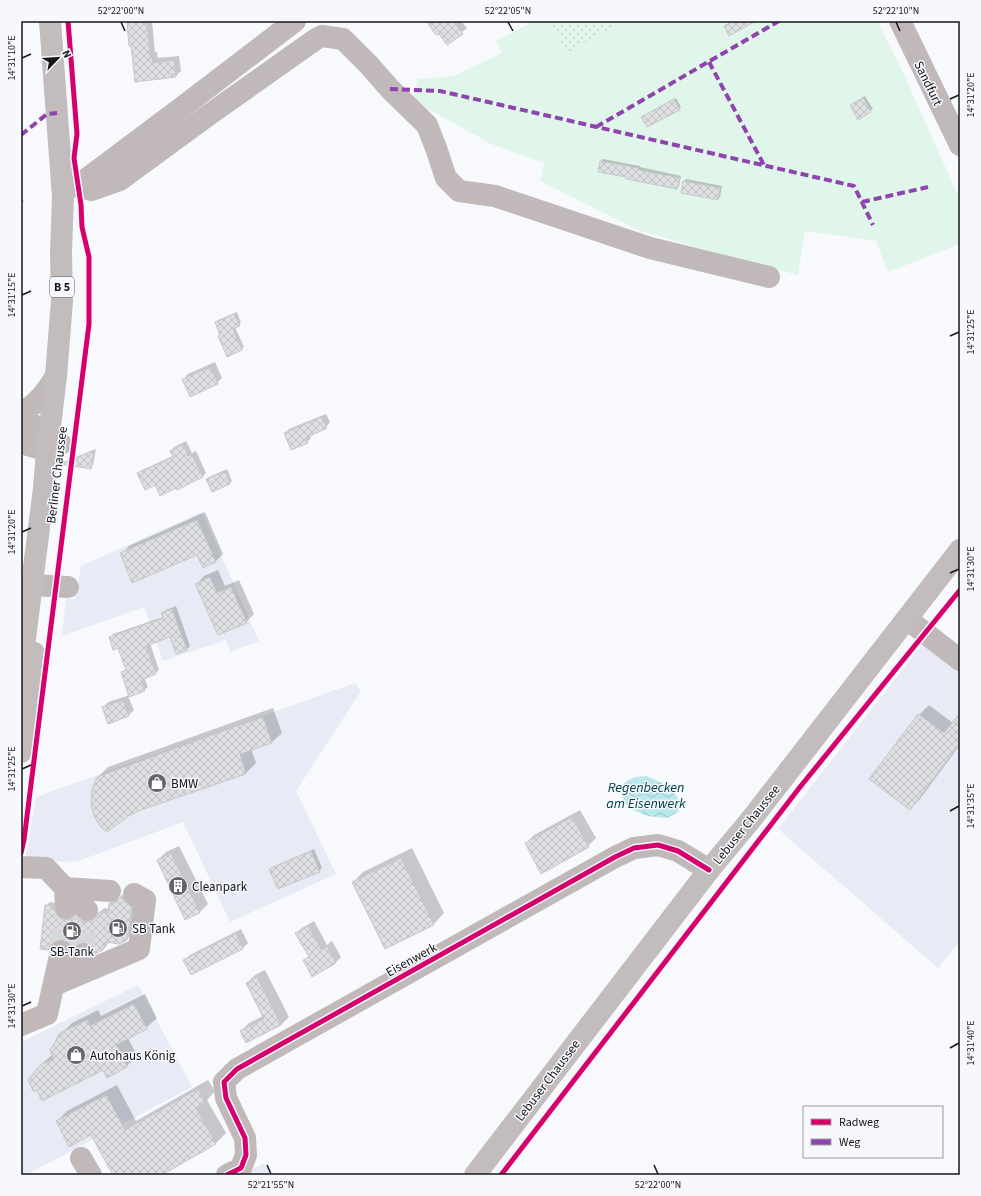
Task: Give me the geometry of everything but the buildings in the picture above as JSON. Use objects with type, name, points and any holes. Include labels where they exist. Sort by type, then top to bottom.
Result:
[{"type":"main road","name":"Berliner Chaussee","points":[[50,21],[68,190],[77,302],[52,442]]},
{"type":"main road","name":"Berliner Chaussee","points":[[21,670],[37,585],[52,442],[62,301],[61,253],[68,190]]},
{"type":"main road","name":"Lebuser Chaussee","points":[[474,1175],[709,870],[753,817],[960,550]]},
{"type":"main road","name":"Berliner Chaussee","points":[[21,752],[27,639]]},
{"type":"street","points":[[68,190],[185,105],[295,21]]},
{"type":"street","name":"Sandfurt","points":[[900,21],[960,145]]},
{"type":"street","points":[[68,190],[92,190],[120,180],[210,114],[322,36],[343,39],[390,89],[427,125],[446,178],[459,191],[495,196],[650,248],[769,278]]},
{"type":"street","points":[[21,413],[32,407],[46,393],[56,376]]},
{"type":"street","points":[[21,420],[34,425],[52,442]]},
{"type":"street","points":[[21,443],[52,442]]},
{"type":"street","points":[[37,585],[68,588]]},
{"type":"street","points":[[907,619],[960,660]]},
{"type":"street","name":"Eisenwerk","points":[[230,1167],[246,1155],[245,1138],[226,1098],[224,1082],[237,1069],[608,861],[634,848],[658,845],[678,851],[709,870]]},
{"type":"street","points":[[21,867],[46,868],[73,902],[110,890]]},
{"type":"street","points":[[55,981],[139,949],[145,900],[134,894]]},
{"type":"street","points":[[21,1025],[47,1014],[61,951]]},
{"type":"street","points":[[55,981],[83,954]]},
{"type":"shaded area","points":[[202,512],[259,641],[230,652],[226,640],[163,661],[144,607],[62,636],[66,598],[75,599],[81,566]]},
{"type":"shaded area","points":[[924,642],[960,670],[960,940],[938,968],[778,829]]},
{"type":"shaded area","points":[[355,683],[361,691],[296,791],[336,874],[230,922],[183,822],[76,862],[25,860],[36,797]]},
{"type":"shaded area","points":[[138,985],[192,1087],[26,1175],[21,1175],[21,1042]]},
{"type":"shaded area","points":[[264,1163],[271,1175],[243,1175]]},
{"type":"green space","points":[[535,21],[548,21],[567,53],[626,21],[877,21],[903,72],[960,200],[960,244],[888,272],[876,241],[805,231],[798,275],[740,260],[638,230],[540,181],[544,163],[491,144],[412,100],[418,79],[453,76],[502,53],[496,41]]},
{"type":"green space","points":[[548,21],[626,21],[567,53]]},
{"type":"water","name":"Regenbecken am Eisenwerk","points":[[647,776],[673,792],[681,802],[678,812],[667,818],[648,816],[628,808],[622,796],[622,786],[630,779]]},
{"type":"tunnel","points":[[61,951],[66,908]]},
{"type":"tunnel","points":[[83,954],[87,910]]},
{"type":"marked path","points":[[596,127],[779,21]]},
{"type":"marked path","points":[[709,62],[764,165]]},
{"type":"marked path","points":[[390,89],[440,91],[854,186],[873,225]]},
{"type":"marked path","points":[[21,135],[47,114],[57,113]]},
{"type":"marked path","points":[[862,202],[928,187]]},
{"type":"cycle path","points":[[21,853],[24,840],[89,324],[89,257],[82,227],[81,205],[74,158],[77,134],[68,21]]},
{"type":"cycle path","points":[[501,1175],[800,787],[960,590]]},
{"type":"cycle path","points":[[227,1175],[241,1168],[246,1155],[245,1138],[226,1098],[224,1082],[237,1069],[615,857],[634,848],[658,845],[678,851],[709,870]]},
{"type":"place","name":"BMW","points":[[157,783]]},
{"type":"place","name":"Cleanpark","points":[[178,886]]},
{"type":"place","name":"SB Tank","points":[[118,928]]},
{"type":"place","name":"SB-Tank","points":[[72,931]]},
{"type":"place","name":"Autohaus König","points":[[76,1055]]}]
